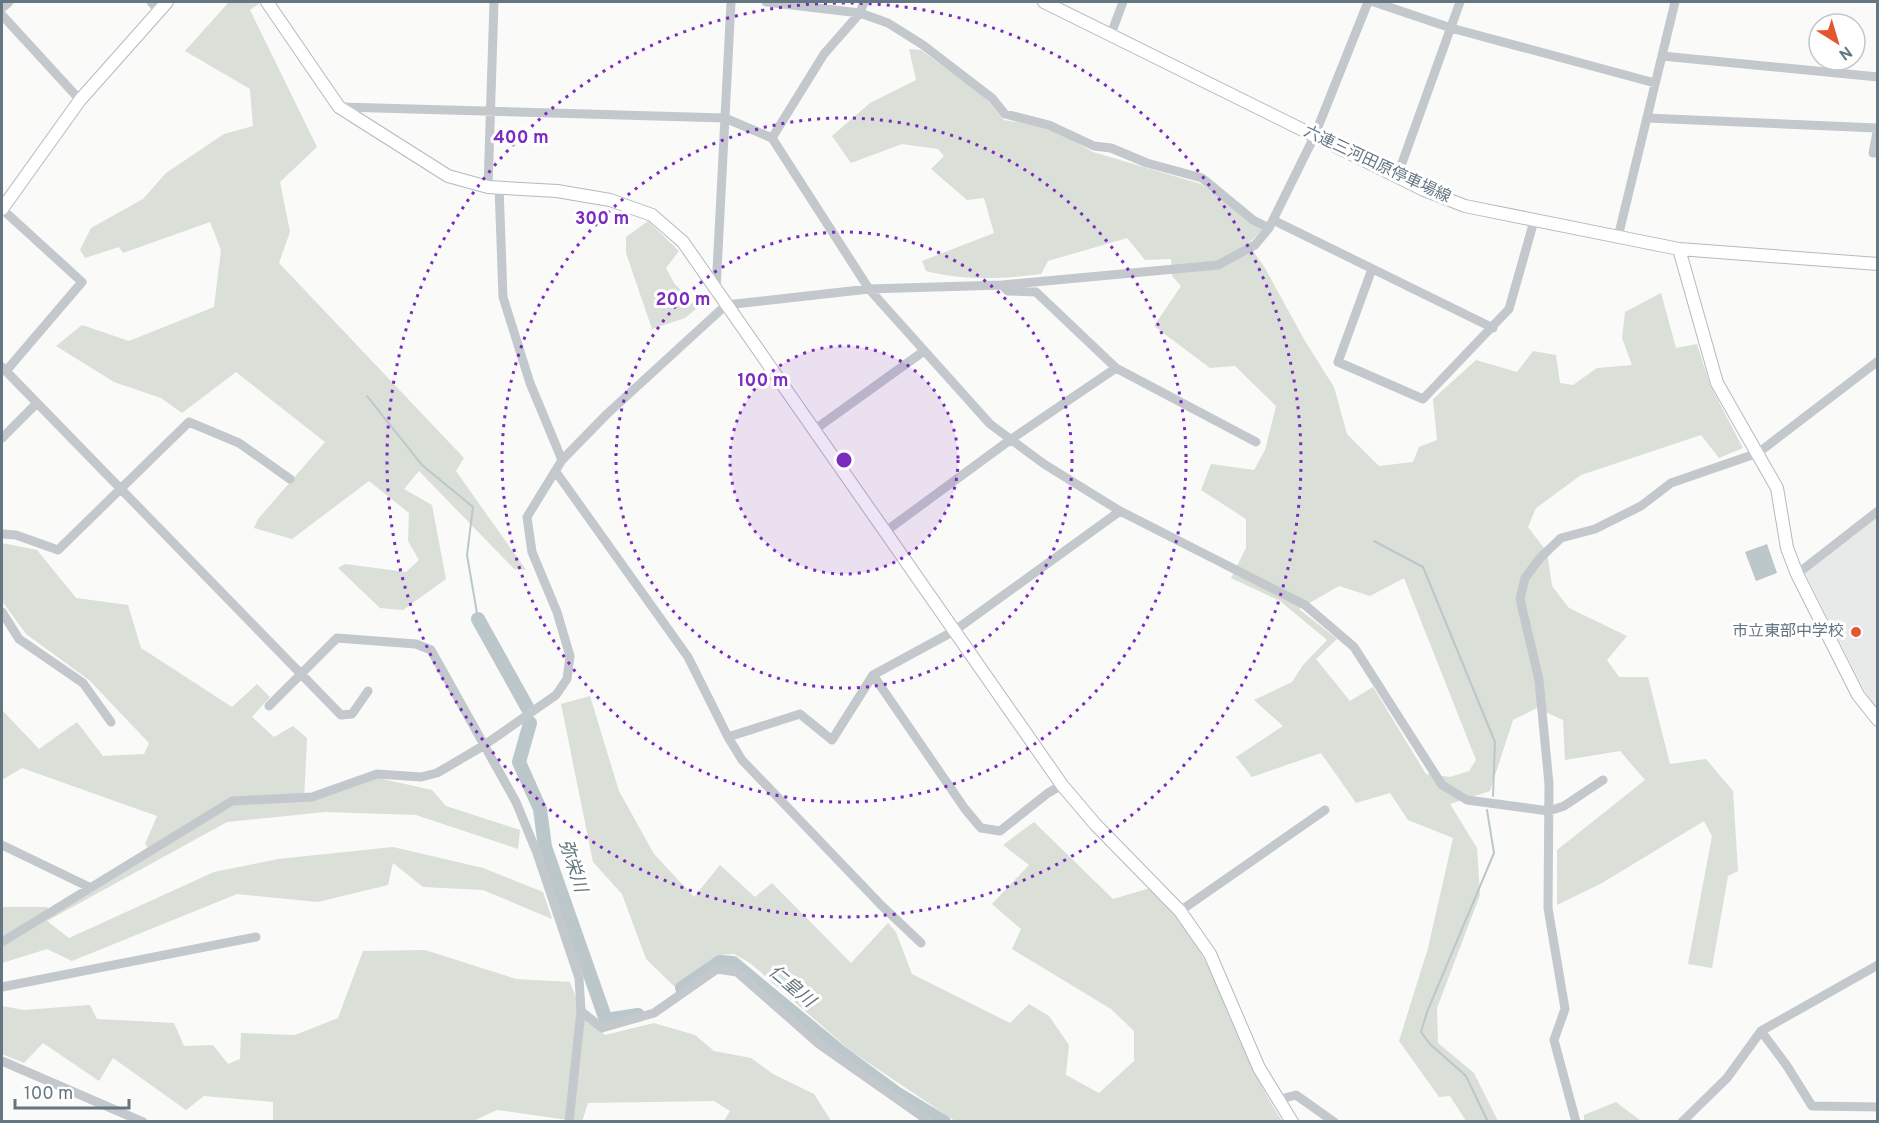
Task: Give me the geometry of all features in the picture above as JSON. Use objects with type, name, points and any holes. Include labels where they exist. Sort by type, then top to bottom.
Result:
[{"type":"street","points":[[2,8],[9,2]]},
{"type":"street","points":[[267,2],[339,107],[448,176],[493,187],[557,190],[610,200],[652,215],[683,242],[1062,785],[1095,824],[1180,912],[1210,954],[1259,1068],[1292,1122]]},
{"type":"street","points":[[494,2],[493,187],[503,297],[530,383],[562,460]]},
{"type":"street","points":[[716,290],[731,2]]},
{"type":"street","points":[[766,2],[860,13],[888,23],[923,45],[992,98],[1005,114],[1049,125],[1094,146],[1111,147],[1147,163],[1202,178],[1253,220],[1271,224],[1372,269],[1493,328]]},
{"type":"street","points":[[772,138],[824,54],[860,13],[864,2]]},
{"type":"street","name":"六連三河田原停車場線","points":[[1044,2],[1314,137],[1397,177],[1465,206],[1679,249],[1878,264]]},
{"type":"street","points":[[1111,34],[1123,2]]},
{"type":"street","points":[[2,942],[232,801],[312,797],[377,774],[421,777],[436,773],[483,746],[556,694],[567,679],[570,656],[557,612],[532,552],[527,517],[562,460],[607,414],[726,305],[869,289],[1002,285],[1218,265],[1255,245],[1271,224],[1314,137],[1368,2]]},
{"type":"street","points":[[1374,2],[1451,28],[1655,83]]},
{"type":"street","points":[[1397,177],[1461,2]]},
{"type":"street","points":[[1618,237],[1674,2]]},
{"type":"street","points":[[159,5],[80,100],[3,203],[82,282],[4,369],[341,715],[352,714],[368,691]]},
{"type":"street","points":[[2,15],[80,100]]},
{"type":"street","points":[[1662,56],[1878,77]]},
{"type":"street","points":[[339,107],[725,118],[772,138],[869,289],[990,424],[1010,440],[1120,511],[1305,605],[1354,646],[1442,785],[1467,800],[1549,811],[1564,806],[1604,780]]},
{"type":"street","points":[[1647,118],[1877,127],[1873,153],[1878,153]]},
{"type":"street","points":[[1372,269],[1338,362],[1423,399],[1509,309],[1534,221]]},
{"type":"street","points":[[1679,249],[1717,383],[1777,488],[1787,548],[1797,574],[1858,694],[1878,720]]},
{"type":"street","points":[[1002,285],[1008,291],[1036,292],[1116,368],[1256,442]]},
{"type":"street","points":[[814,430],[924,351]]},
{"type":"street","points":[[1576,1122],[1554,1040],[1565,1009],[1548,908],[1549,811],[1542,701],[1520,599],[1525,578],[1540,558],[1561,538],[1595,529],[1641,506],[1671,483],[1758,453],[1878,361]]},
{"type":"street","points":[[886,531],[1010,440],[1116,368]]},
{"type":"street","points":[[2,438],[38,403]]},
{"type":"street","points":[[2,534],[16,535],[58,550],[121,491],[189,422],[239,442],[290,479]]},
{"type":"street","points":[[556,472],[688,657],[742,760],[881,905],[921,943]]},
{"type":"street","points":[[728,737],[800,714],[832,740],[873,675],[954,631],[1120,511]]},
{"type":"street","points":[[1797,574],[1878,511]]},
{"type":"street","points":[[2,612],[19,639],[83,683],[111,722]]},
{"type":"street","points":[[269,706],[337,638],[416,644],[432,650],[516,802],[537,853],[579,978],[581,1011],[569,1122]]},
{"type":"street","points":[[873,675],[965,809],[981,828],[1000,831],[1048,793],[1062,785]]},
{"type":"street","points":[[1180,912],[1325,810]]},
{"type":"street","points":[[2,845],[89,887]]},
{"type":"street","points":[[2,987],[256,938]]},
{"type":"street","points":[[1682,1122],[1727,1078],[1761,1031],[1878,965]]},
{"type":"street","points":[[581,1011],[602,1028],[629,1022],[654,1013],[708,973],[717,969],[737,972],[819,1044],[930,1122]]},
{"type":"street","points":[[1761,1031],[1787,1066],[1812,1106],[1878,1107]]},
{"type":"street","points":[[2,1061],[143,1122]]},
{"type":"street","points":[[1277,1100],[1296,1095],[1334,1122]]},
{"type":"shaded area","points":[[229,2],[260,3],[250,10],[317,147],[280,182],[290,232],[279,263],[464,458],[456,471],[526,570],[514,569],[419,471],[404,489],[432,505],[446,579],[403,610],[380,608],[338,568],[345,564],[406,572],[419,560],[408,541],[409,513],[369,481],[292,539],[254,528],[258,519],[325,442],[236,372],[182,413],[161,398],[114,382],[56,346],[82,325],[129,341],[214,307],[221,250],[210,222],[123,253],[119,247],[85,258],[80,250],[91,228],[143,199],[166,173],[224,134],[253,126],[250,89],[185,51]]},
{"type":"shaded area","points":[[909,49],[921,50],[985,97],[1004,120],[1050,128],[1093,152],[1201,184],[1262,230],[1248,244],[1265,268],[1305,341],[1334,387],[1347,434],[1379,466],[1413,462],[1419,447],[1437,440],[1433,399],[1476,360],[1517,372],[1533,351],[1556,355],[1560,383],[1573,385],[1597,368],[1632,365],[1622,338],[1625,312],[1661,293],[1676,348],[1697,344],[1710,385],[1743,448],[1719,458],[1701,435],[1581,475],[1536,508],[1528,527],[1547,552],[1552,586],[1569,608],[1627,636],[1607,660],[1619,677],[1648,677],[1670,764],[1706,759],[1733,791],[1738,871],[1728,876],[1712,968],[1688,964],[1712,836],[1704,821],[1602,883],[1557,905],[1557,850],[1645,780],[1620,751],[1565,760],[1563,720],[1537,708],[1513,720],[1490,791],[1450,804],[1477,848],[1480,895],[1437,1008],[1438,1043],[1474,1073],[1498,1121],[1466,1121],[1450,1096],[1439,1097],[1399,1041],[1428,948],[1453,838],[1408,820],[1390,793],[1356,803],[1321,753],[1252,777],[1236,757],[1283,726],[1254,700],[1292,682],[1303,665],[1327,640],[1280,601],[1231,578],[1246,548],[1246,519],[1201,490],[1211,464],[1254,470],[1265,450],[1276,406],[1235,366],[1210,368],[1154,326],[1181,286],[1172,276],[1171,259],[1145,260],[1127,238],[1048,261],[1041,274],[984,278],[926,271],[922,261],[994,233],[984,198],[967,200],[931,169],[944,156],[938,149],[902,144],[851,163],[832,136],[870,103],[916,80]],"holes":[[[1404,578],[1476,760],[1469,771],[1450,777],[1426,774],[1373,687],[1350,701],[1316,659],[1337,639],[1299,609],[1339,586],[1370,596]]]},
{"type":"shaded area","points":[[648,221],[679,251],[666,268],[674,283],[697,308],[685,318],[652,329],[626,253],[626,237]]},
{"type":"shaded area","name":"市立東部中学校","points":[[1877,516],[1877,709],[1864,690],[1805,573]]},
{"type":"shaded area","points":[[2,543],[37,550],[76,598],[128,605],[141,648],[232,707],[257,684],[270,697],[252,717],[274,737],[293,726],[307,738],[304,800],[378,778],[432,790],[446,806],[520,830],[518,849],[416,815],[325,812],[227,822],[47,921],[69,938],[214,872],[278,859],[393,847],[483,868],[543,892],[552,919],[483,890],[423,887],[393,863],[388,885],[318,902],[237,894],[72,961],[47,949],[2,963],[2,907],[47,907],[52,913],[151,852],[145,844],[157,816],[22,768],[2,780],[2,710],[39,749],[77,722],[103,756],[144,754],[149,743],[89,680],[26,634],[2,601]]},
{"type":"shaded area","points":[[1767,544],[1777,573],[1756,581],[1745,552]]},
{"type":"shaded area","points":[[590,696],[619,791],[654,854],[694,897],[720,865],[755,897],[772,883],[851,963],[888,923],[896,932],[912,974],[1010,1023],[1029,1004],[1049,1016],[1069,1045],[1066,1075],[1099,1093],[1134,1061],[1134,1031],[1111,1009],[1012,949],[1021,929],[992,904],[1029,865],[1003,845],[1034,822],[1113,899],[1150,888],[1179,921],[1203,957],[1259,1081],[1282,1121],[955,1121],[851,1051],[750,963],[734,954],[719,955],[676,988],[646,959],[622,894],[593,862],[561,704]]},
{"type":"shaded area","points":[[425,950],[516,979],[570,982],[581,1011],[605,1035],[654,1023],[695,1035],[714,1051],[751,1058],[773,1074],[814,1094],[831,1121],[724,1121],[730,1111],[714,1101],[588,1103],[582,1122],[497,1110],[471,1122],[273,1121],[273,1102],[204,1096],[186,1110],[113,1058],[99,1081],[43,1043],[24,1063],[2,1054],[2,1006],[24,1010],[90,1005],[97,1019],[174,1023],[184,1046],[213,1045],[228,1064],[240,1059],[241,1033],[295,1035],[338,1018],[363,951]]},
{"type":"shaded area","points":[[1616,1102],[1641,1121],[1584,1121],[1584,1115]]},
{"type":"waterway","points":[[367,396],[422,465],[473,507],[467,555],[478,619]]},
{"type":"waterway","points":[[1374,541],[1423,567],[1495,742],[1493,796]]},
{"type":"waterway","name":"弥栄川","points":[[478,619],[527,707]]},
{"type":"waterway","name":"弥栄川","points":[[530,723],[519,762],[540,809],[545,847],[606,1020],[638,1015]]},
{"type":"waterway","points":[[1487,810],[1494,853],[1427,1012],[1421,1032],[1430,1044],[1466,1076],[1488,1122]]},
{"type":"waterway","name":"仁皇川","points":[[682,988],[720,962],[733,963],[843,1054],[896,1093],[944,1122]]},
{"type":"place","name":"市立東部中学校","points":[[1856,632]]}]
